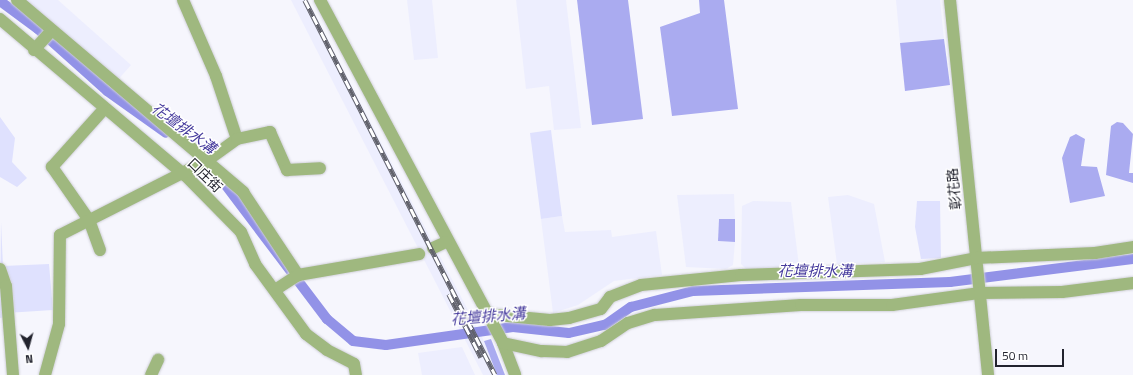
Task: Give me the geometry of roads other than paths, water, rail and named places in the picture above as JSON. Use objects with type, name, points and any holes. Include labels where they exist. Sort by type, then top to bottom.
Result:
[{"type":"street","points":[[16,0],[50,32],[208,160],[243,192],[296,276]]},
{"type":"street","points":[[183,0],[216,76],[237,140]]},
{"type":"street","points":[[320,0],[446,242],[502,341],[515,375]]},
{"type":"street","name":"彰花路","points":[[950,0],[988,375]]},
{"type":"street","name":"口庄街","points":[[0,19],[36,47],[104,109],[182,172],[241,232],[255,264],[277,289],[306,334],[327,350],[354,364],[356,375]]},
{"type":"street","points":[[36,47],[50,32]]},
{"type":"street","points":[[100,250],[89,220],[52,167],[104,109]]},
{"type":"street","points":[[45,375],[60,324],[60,235],[208,160],[237,140],[270,132],[287,170],[320,168]]},
{"type":"street","points":[[433,248],[446,242]]},
{"type":"street","points":[[489,317],[550,320],[569,318],[601,309],[610,297],[641,285],[741,275],[920,269],[1095,253],[1133,247]]},
{"type":"street","points":[[277,289],[296,276],[419,254]]},
{"type":"street","points":[[0,269],[6,286],[13,375]]},
{"type":"street","points":[[502,341],[542,351],[567,352],[601,341],[628,323],[655,315],[801,305],[892,305],[980,290],[1062,292],[1133,283]]},
{"type":"street","points":[[151,375],[158,360]]},
{"type":"waterway","name":"花壇排水溝","points":[[0,1],[38,29],[107,91],[166,133]]},
{"type":"waterway","name":"花壇排水溝","points":[[218,175],[327,319],[353,341],[386,345],[513,327],[569,333],[605,325],[631,307],[693,291],[950,282],[1133,259]]},
{"type":"railway","points":[[305,0],[495,375]]},
{"type":"railway","points":[[449,294],[481,357]]}]
